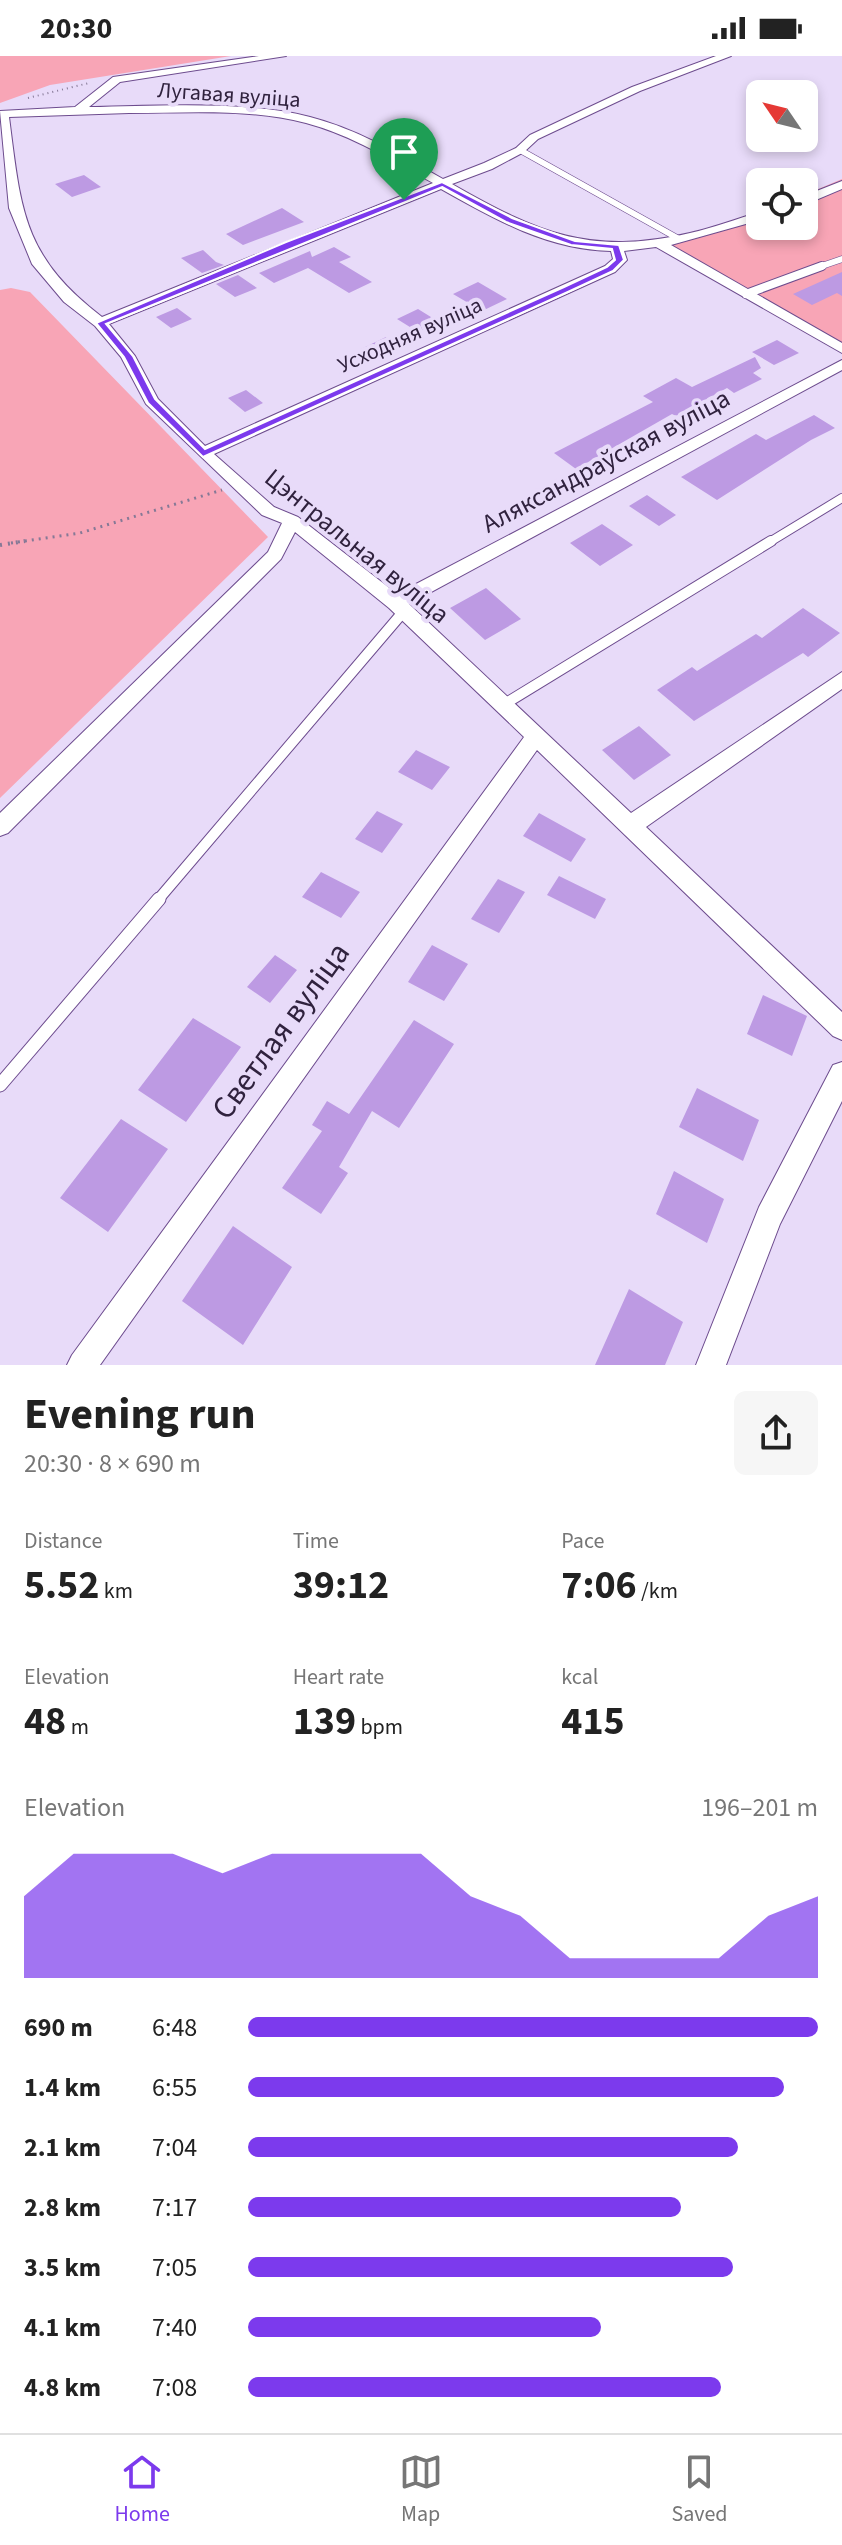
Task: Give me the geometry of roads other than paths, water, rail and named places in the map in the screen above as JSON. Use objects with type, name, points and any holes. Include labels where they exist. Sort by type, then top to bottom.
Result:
[{"type":"street","points":[[79,109],[117,79],[281,56]]},
{"type":"street","points":[[100,323],[442,184],[520,150],[534,137],[636,89],[726,56]]},
{"type":"street","name":"Лугавая вуліца","points":[[2,114],[79,109],[264,113],[306,119],[353,136],[509,220],[574,244],[616,246],[658,243],[746,220]]},
{"type":"street","name":"Цэнтральная вуліца","points":[[2,114],[8,209],[39,264],[69,299],[100,323],[128,356],[151,401],[268,511],[292,521],[400,607],[842,1028]]},
{"type":"street","points":[[818,195],[842,185]]},
{"type":"street","points":[[658,243],[842,349]]},
{"type":"street","name":"Усходняя вуліца","points":[[203,453],[610,269],[620,260],[616,246]]},
{"type":"street","name":"Аляксандраўская вуліца","points":[[400,607],[842,364]]},
{"type":"street","points":[[0,827],[275,555],[292,521]]},
{"type":"street","points":[[630,826],[842,679]]},
{"type":"street","name":"Светлая вуліца","points":[[82,1365],[536,736]]},
{"type":"street","points":[[711,1365],[769,1217],[842,1074]]},
{"type":"lane","points":[[520,150],[679,239]]},
{"type":"lane","points":[[746,294],[842,259]]},
{"type":"lane","points":[[503,705],[842,498]]},
{"type":"lane","points":[[0,1085],[400,607]]}]
